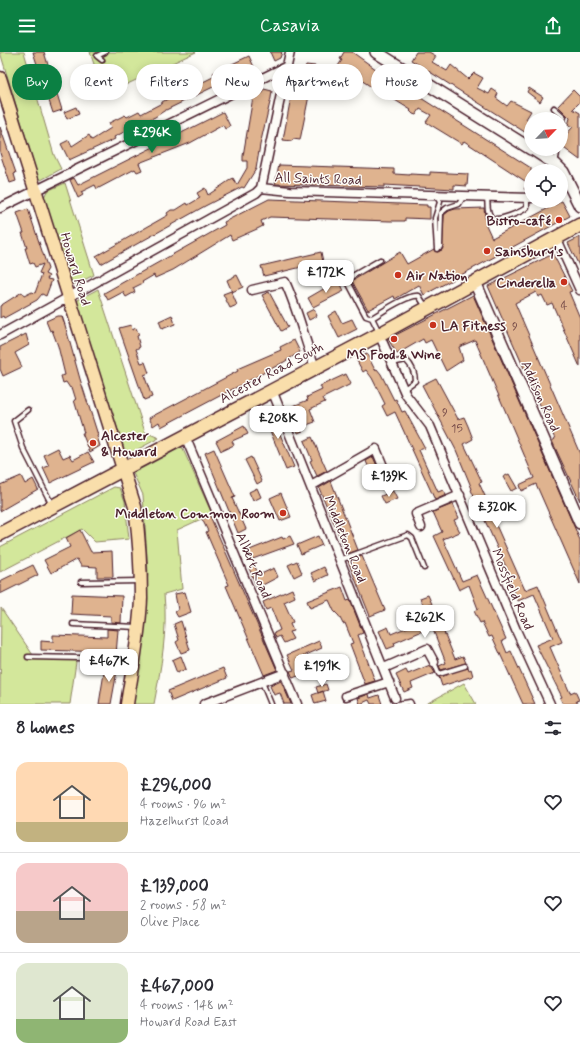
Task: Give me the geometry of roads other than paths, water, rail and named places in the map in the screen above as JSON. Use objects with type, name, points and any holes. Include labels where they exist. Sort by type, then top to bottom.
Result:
[{"type":"highway","name":"Alcester Road South","points":[[0,534],[380,334],[580,225]]},
{"type":"main road","points":[[376,52],[524,145]]},
{"type":"main road","name":"Howard Road","points":[[0,78],[135,507],[141,599],[127,704]]},
{"type":"main road","points":[[542,156],[555,164]]},
{"type":"main road","points":[[568,190],[580,206]]},
{"type":"main road","name":"Addison Road","points":[[475,282],[580,523]]},
{"type":"street","points":[[287,64],[290,52]]},
{"type":"street","points":[[0,208],[272,73]]},
{"type":"street","points":[[261,188],[280,100]]},
{"type":"street","name":"All Saints Road","points":[[0,335],[256,193],[261,188],[290,191],[524,197]]},
{"type":"street","points":[[556,237],[580,290]]},
{"type":"street","points":[[252,290],[284,282],[292,298],[303,336],[315,367]]},
{"type":"street","name":"Mossfield Road","points":[[380,334],[404,389],[430,426],[516,630],[550,704]]},
{"type":"street","name":"Middleton Road","points":[[272,390],[397,702]]},
{"type":"street","name":"Albert Road","points":[[185,436],[297,704]]},
{"type":"street","points":[[310,486],[376,449],[387,476]]},
{"type":"street","points":[[421,527],[416,514],[460,495]]},
{"type":"street","points":[[384,668],[427,649],[434,662]]},
{"type":"street","points":[[204,704],[285,673]]},
{"type":"street","points":[[346,696],[389,682]]},
{"type":"lane","points":[[102,60],[97,56],[105,52]]},
{"type":"lane","points":[[554,108],[558,112]]},
{"type":"lane","points":[[555,164],[556,156]]},
{"type":"lane","points":[[435,194],[440,202],[435,218],[438,248],[441,213],[447,208],[459,204],[464,195]]},
{"type":"lane","points":[[487,196],[489,213],[492,218],[497,220],[523,211],[526,208]]},
{"type":"lane","points":[[380,260],[349,278],[348,282],[366,316],[372,318],[380,334]]},
{"type":"lane","points":[[372,318],[415,295],[419,296],[427,308]]},
{"type":"lane","points":[[392,363],[406,360],[415,376],[415,381],[404,389]]},
{"type":"lane","points":[[28,410],[14,421],[26,453],[53,507]]},
{"type":"lane","points":[[340,560],[408,535],[412,538],[424,568]]},
{"type":"lane","points":[[81,582],[140,581]]},
{"type":"lane","points":[[73,624],[138,627]]},
{"type":"lane","points":[[28,657],[134,659]]},
{"type":"lane","points":[[434,662],[439,674],[465,666]]},
{"type":"lane","points":[[262,682],[271,704]]},
{"type":"lane","points":[[397,702],[410,702],[411,704]]},
{"type":"place","name":"Bistro-café","points":[[559,220]]},
{"type":"place","name":"Sainsbury's","points":[[487,251]]},
{"type":"place","name":"Air Nation","points":[[398,275]]},
{"type":"place","name":"Cinderella","points":[[564,282]]},
{"type":"place","name":"LA Fitness","points":[[433,325]]},
{"type":"place","name":"MS Food & Wine","points":[[394,339]]},
{"type":"place","name":"Alcester & Howard","points":[[93,443]]},
{"type":"place","name":"Middleton Common Room","points":[[283,513]]}]
